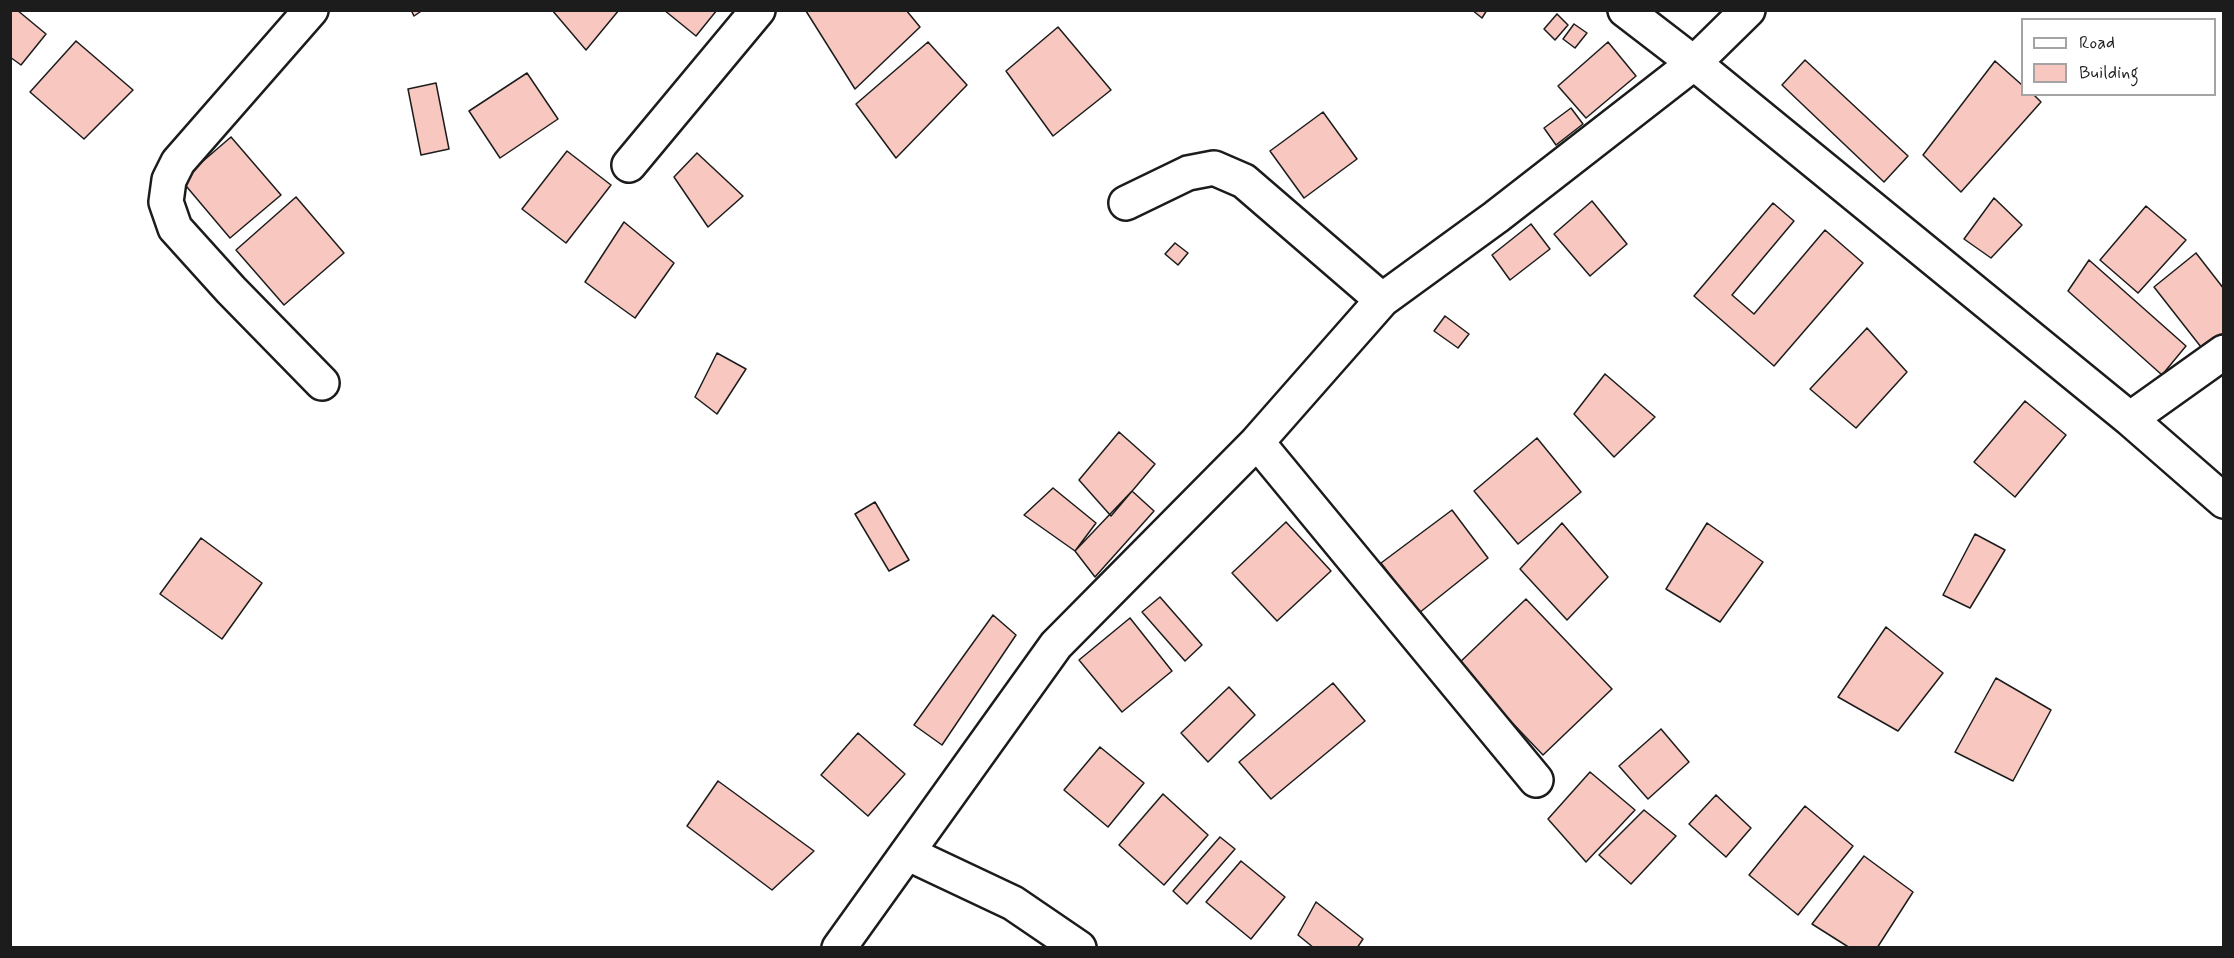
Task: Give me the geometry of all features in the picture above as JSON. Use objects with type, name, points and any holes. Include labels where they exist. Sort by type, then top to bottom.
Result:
[{"type":"street","points":[[311,10],[178,162],[169,180],[166,202],[175,228],[231,290],[322,383]]},
{"type":"street","points":[[629,165],[758,10]]},
{"type":"street","points":[[1624,10],[1694,63],[2130,419],[2223,501]]},
{"type":"street","points":[[839,948],[1056,645],[1257,442],[1382,300],[1496,217],[1694,63],[1748,10]]},
{"type":"street","points":[[1126,203],[1188,174],[1214,168],[1244,181],[1382,300]]},
{"type":"street","points":[[2130,419],[2223,352]]},
{"type":"street","points":[[1257,442],[1536,780]]},
{"type":"street","points":[[907,853],[1012,903],[1079,948]]},
{"type":"building","points":[[10,10],[17,10],[46,34],[21,65],[10,57]]},
{"type":"building","points":[[411,10],[423,10],[414,16]]},
{"type":"building","points":[[552,10],[619,10],[586,50]]},
{"type":"building","points":[[664,10],[717,10],[696,36]]},
{"type":"building","points":[[906,10],[920,27],[855,89],[806,11]]},
{"type":"building","points":[[1472,10],[1487,10],[1482,18]]},
{"type":"building","points":[[1557,14],[1568,25],[1555,40],[1544,29]]},
{"type":"building","points":[[1574,24],[1587,33],[1575,48],[1563,39]]},
{"type":"building","points":[[1058,27],[1111,90],[1053,136],[1006,71]]},
{"type":"building","points":[[76,41],[133,90],[84,139],[30,92]]},
{"type":"building","points":[[928,42],[967,85],[896,158],[856,104]]},
{"type":"building","points":[[1608,42],[1636,76],[1586,118],[1558,86]]},
{"type":"building","points":[[1805,60],[1908,156],[1884,182],[1782,85]]},
{"type":"building","points":[[1995,61],[2021,84],[2021,96],[2035,96],[2041,102],[1961,192],[1923,155]]},
{"type":"building","points":[[527,73],[558,119],[500,158],[469,111]]},
{"type":"building","points":[[436,83],[449,149],[421,155],[408,89]]},
{"type":"building","points":[[1571,108],[1583,124],[1556,145],[1544,128]]},
{"type":"building","points":[[1323,112],[1357,159],[1304,198],[1270,151]]},
{"type":"building","points":[[231,137],[281,195],[230,238],[181,180]]},
{"type":"building","points":[[567,151],[611,185],[566,243],[522,209]]},
{"type":"building","points":[[697,153],[743,196],[708,227],[674,177]]},
{"type":"building","points":[[296,197],[344,253],[284,305],[236,250]]},
{"type":"building","points":[[1994,198],[2022,225],[1991,258],[1964,239]]},
{"type":"building","points":[[1592,201],[1627,244],[1590,276],[1554,234]]},
{"type":"building","points":[[1773,203],[1794,221],[1732,295],[1754,314],[1825,230],[1863,263],[1774,366],[1694,296]]},
{"type":"building","points":[[2146,206],[2186,240],[2138,293],[2100,260]]},
{"type":"building","points":[[624,222],[674,263],[635,318],[585,282]]},
{"type":"building","points":[[1531,224],[1550,249],[1510,280],[1492,255]]},
{"type":"building","points":[[1175,243],[1188,253],[1178,265],[1165,254]]},
{"type":"building","points":[[2196,253],[2224,289],[2224,333],[2201,347],[2154,287]]},
{"type":"building","points":[[2089,260],[2186,346],[2162,375],[2068,291]]},
{"type":"building","points":[[1445,316],[1469,334],[1458,348],[1434,331]]},
{"type":"building","points":[[1867,328],[1907,372],[1856,428],[1810,389]]},
{"type":"building","points":[[717,353],[746,369],[717,414],[695,397]]},
{"type":"building","points":[[1605,374],[1655,417],[1614,457],[1574,414]]},
{"type":"building","points":[[2025,401],[2066,435],[2015,497],[1974,462]]},
{"type":"building","points":[[1119,432],[1155,464],[1111,516],[1079,480]]},
{"type":"building","points":[[1537,438],[1581,492],[1518,544],[1474,491]]},
{"type":"building","points":[[1053,488],[1096,523],[1075,551],[1024,515]]},
{"type":"building","points":[[1132,491],[1154,511],[1095,577],[1075,551]]},
{"type":"building","points":[[875,502],[909,560],[889,571],[855,514]]},
{"type":"building","points":[[1452,510],[1488,558],[1419,613],[1381,563]]},
{"type":"building","points":[[1286,522],[1331,571],[1277,621],[1232,573]]},
{"type":"building","points":[[1562,523],[1608,577],[1567,620],[1520,569]]},
{"type":"building","points":[[1707,523],[1763,562],[1720,622],[1666,589]]},
{"type":"building","points":[[1975,534],[2005,550],[1970,608],[1943,595]]},
{"type":"building","points":[[201,538],[262,583],[222,639],[160,594]]},
{"type":"building","points":[[1160,597],[1202,645],[1185,661],[1142,612]]},
{"type":"building","points":[[1526,599],[1612,689],[1543,755],[1457,665]]},
{"type":"building","points":[[993,615],[1016,635],[942,745],[914,725]]},
{"type":"building","points":[[1130,618],[1172,671],[1122,712],[1079,660]]},
{"type":"building","points":[[1886,627],[1943,673],[1898,731],[1838,697]]},
{"type":"building","points":[[1996,678],[2051,710],[2013,781],[1955,752]]},
{"type":"building","points":[[1333,683],[1365,721],[1271,799],[1239,762]]},
{"type":"building","points":[[1229,687],[1255,715],[1208,762],[1181,733]]},
{"type":"building","points":[[1661,729],[1689,762],[1648,799],[1619,766]]},
{"type":"building","points":[[858,733],[905,774],[868,816],[821,775]]},
{"type":"building","points":[[1100,747],[1144,783],[1108,827],[1064,790]]},
{"type":"building","points":[[1590,772],[1635,810],[1586,862],[1548,819]]},
{"type":"building","points":[[718,781],[814,851],[772,890],[687,826]]},
{"type":"building","points":[[1163,794],[1208,835],[1164,885],[1119,845]]},
{"type":"building","points":[[1716,795],[1751,828],[1726,857],[1689,824]]},
{"type":"building","points":[[1805,806],[1853,846],[1798,915],[1749,875]]},
{"type":"building","points":[[1644,810],[1676,836],[1631,884],[1599,855]]},
{"type":"building","points":[[1220,837],[1235,849],[1187,904],[1173,891]]},
{"type":"building","points":[[1864,856],[1913,892],[1877,948],[1850,948],[1812,924]]},
{"type":"building","points":[[1241,861],[1285,897],[1251,939],[1206,902]]},
{"type":"building","points":[[1316,902],[1363,939],[1357,948],[1314,948],[1298,935]]}]
